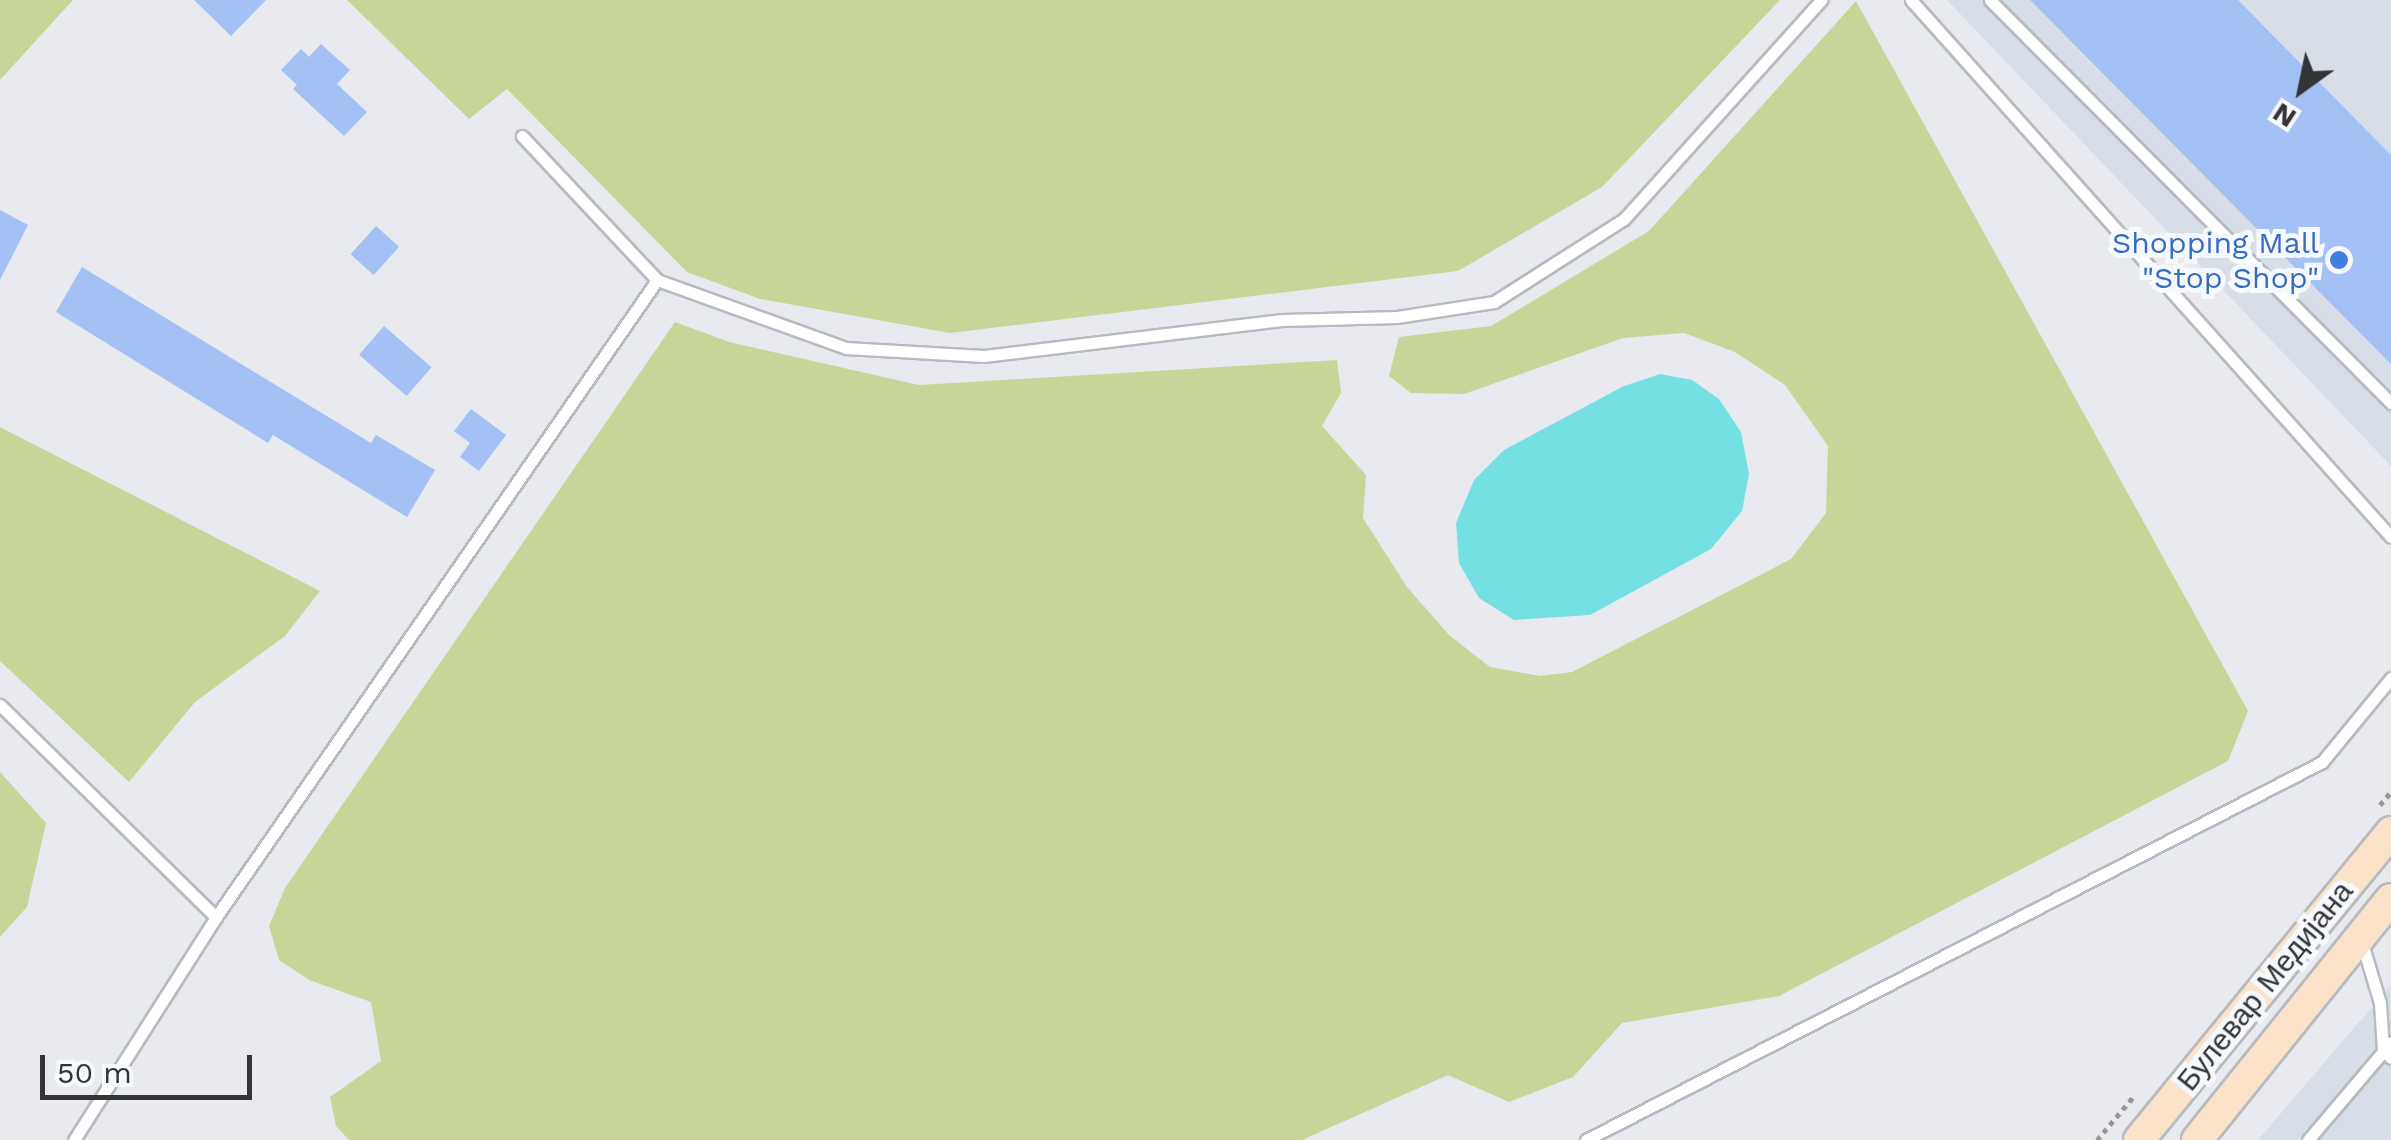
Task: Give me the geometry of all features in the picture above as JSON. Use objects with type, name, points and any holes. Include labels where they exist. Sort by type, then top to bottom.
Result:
[{"type":"main road","name":"Булевар Медијана","points":[[2139,1140],[2391,832]]},
{"type":"main road","name":"Булевар Медијана","points":[[2197,1140],[2391,899]]},
{"type":"lane","points":[[522,136],[657,280],[846,348],[984,356],[1494,302],[1624,218],[1820,0]]},
{"type":"lane","points":[[1910,0],[2391,537]]},
{"type":"lane","points":[[1990,0],[2391,402]]},
{"type":"lane","points":[[74,1140],[216,917],[657,280]]},
{"type":"lane","points":[[1586,1140],[2322,762],[2391,678]]},
{"type":"lane","points":[[0,704],[216,917]]},
{"type":"lane","points":[[2308,1140],[2388,1050],[2380,1004],[2359,937]]},
{"type":"shaded area","points":[[1947,0],[2391,0],[2391,466]]},
{"type":"shaded area","points":[[2391,985],[2391,1140],[2258,1140]]},
{"type":"green space","points":[[0,0],[73,0],[0,80]]},
{"type":"green space","points":[[347,0],[1780,0],[1602,187],[1458,271],[950,333],[760,299],[687,272],[507,89],[469,119]]},
{"type":"green space","points":[[1856,1],[2248,711],[2228,761],[1779,996],[1622,1023],[1573,1077],[1509,1102],[1448,1075],[1302,1140],[349,1140],[336,1126],[330,1097],[381,1061],[371,1002],[309,980],[279,960],[269,926],[285,888],[675,322],[729,342],[919,385],[1337,360],[1341,393],[1322,426],[1366,475],[1363,518],[1407,587],[1449,635],[1490,667],[1540,676],[1572,672],[1791,559],[1826,513],[1828,446],[1785,385],[1735,352],[1684,333],[1623,338],[1464,394],[1411,393],[1389,376],[1399,337],[1491,326],[1649,231]]},
{"type":"green space","points":[[0,427],[320,591],[285,636],[195,702],[129,782],[0,661]]},
{"type":"green space","points":[[0,772],[46,823],[27,907],[0,937]]},
{"type":"water","points":[[1660,374],[1692,380],[1719,399],[1741,432],[1749,474],[1742,511],[1711,549],[1590,615],[1514,620],[1479,598],[1459,563],[1456,523],[1474,480],[1504,450],[1624,386]]},
{"type":"building","points":[[194,0],[266,0],[231,36]]},
{"type":"building","name":"Shopping Mall \"Stop Shop\"","points":[[2030,0],[2238,0],[2391,155],[2391,364]]},
{"type":"building","points":[[321,44],[350,70],[337,84],[367,112],[344,136],[293,89],[297,85],[281,70],[301,49],[309,57]]},
{"type":"building","points":[[0,210],[28,225],[0,280]]},
{"type":"building","points":[[376,226],[399,247],[374,275],[351,254]]},
{"type":"building","points":[[82,267],[371,443],[376,435],[435,470],[407,517],[273,435],[268,443],[56,312]]},
{"type":"building","points":[[384,326],[432,367],[407,396],[359,355]]},
{"type":"building","points":[[471,409],[506,435],[479,471],[460,457],[470,443],[454,431]]},
{"type":"place","name":"Shopping Mall \"Stop Shop\"","points":[[2339,260]]}]
